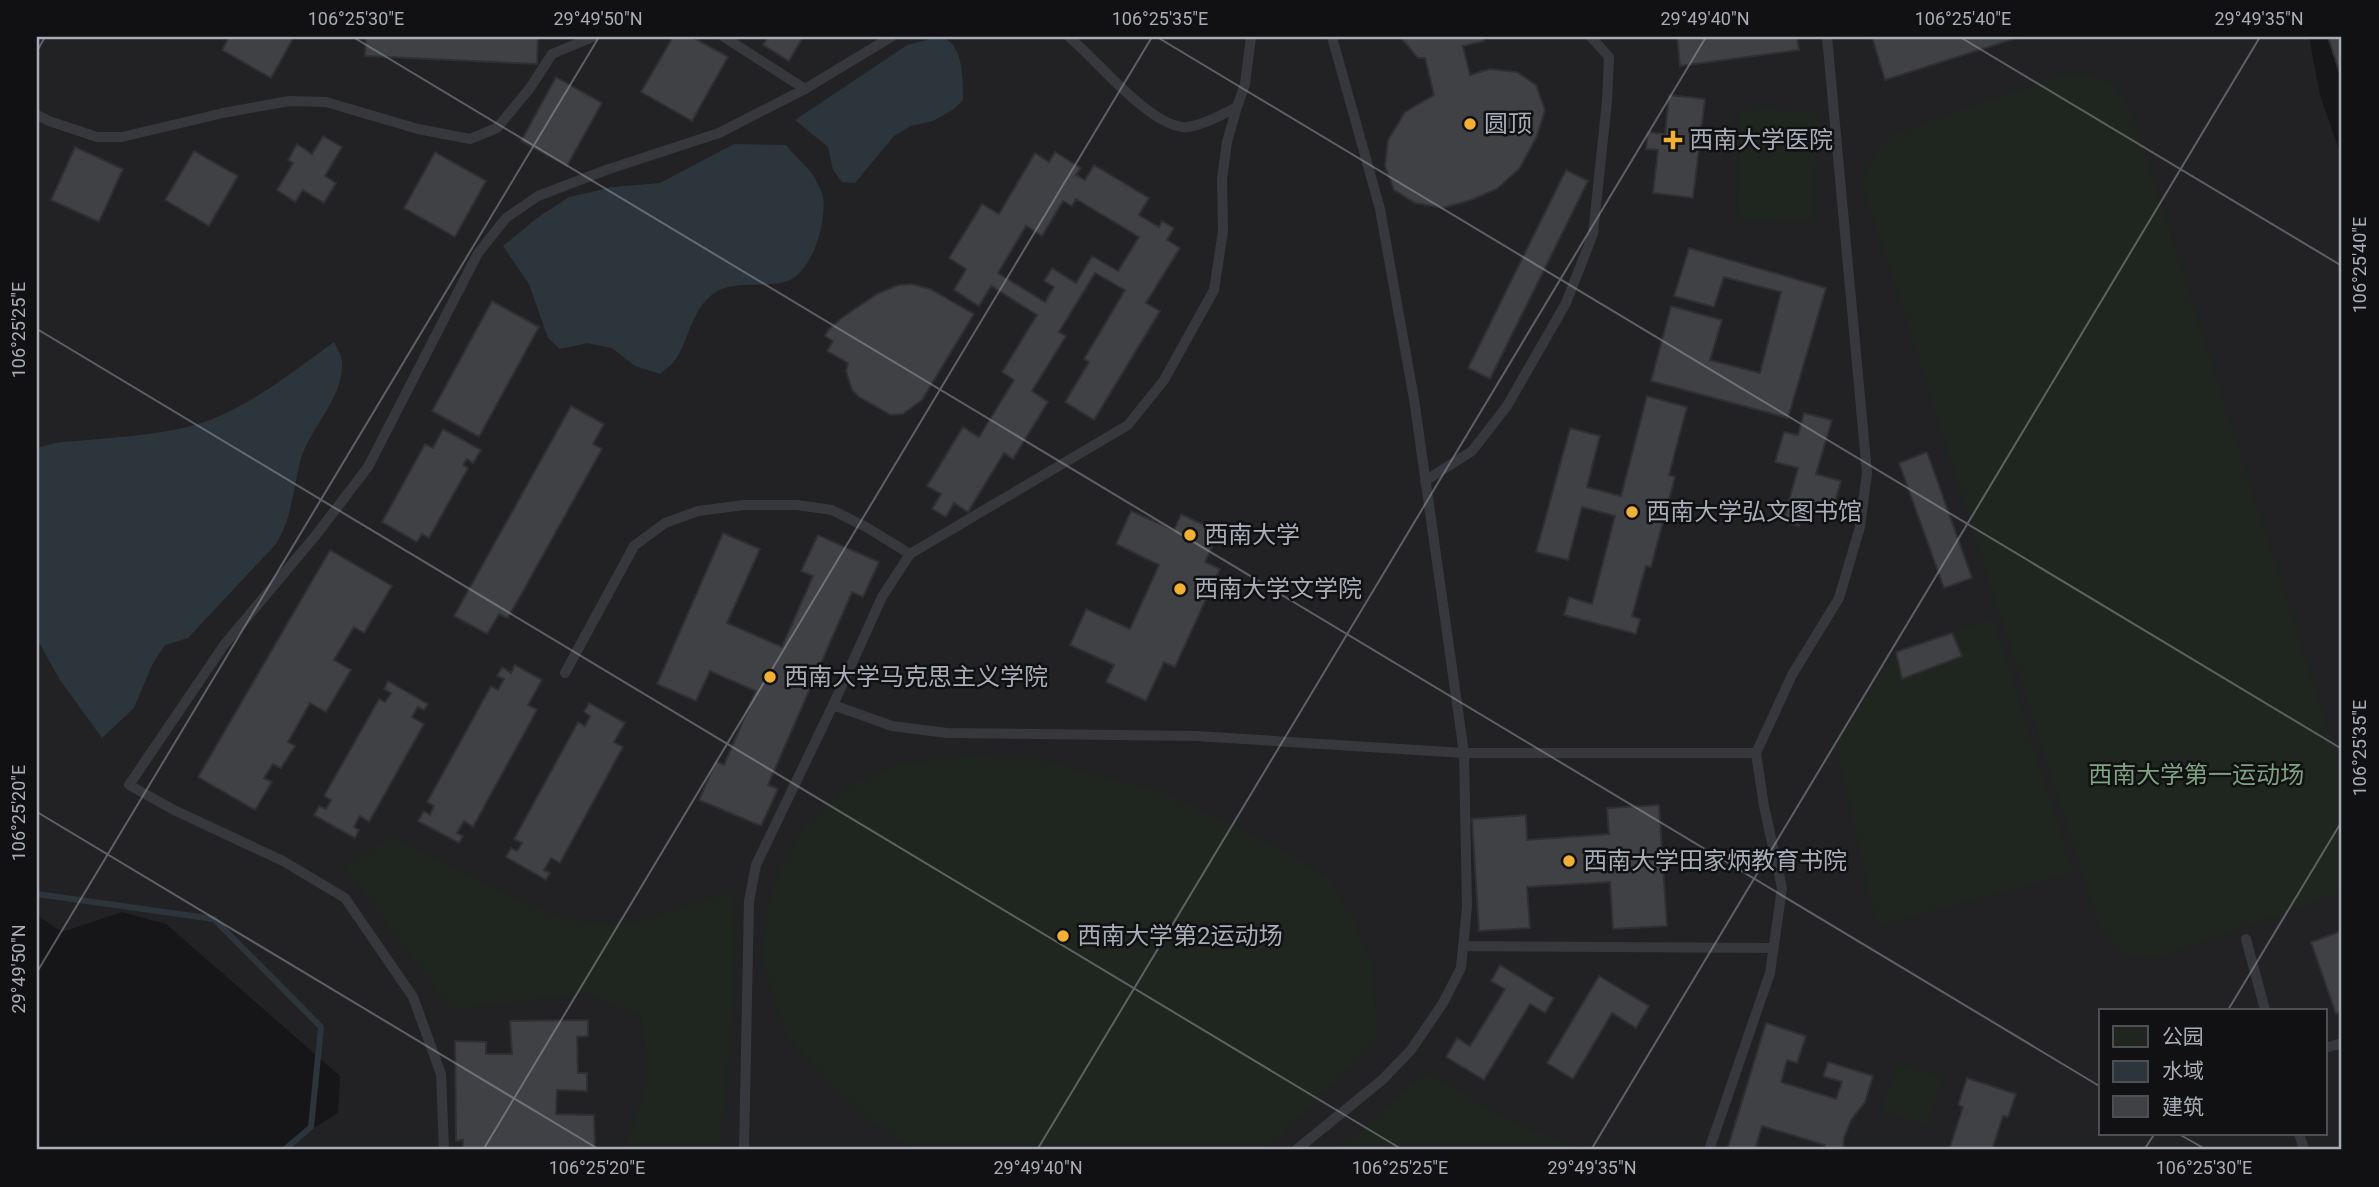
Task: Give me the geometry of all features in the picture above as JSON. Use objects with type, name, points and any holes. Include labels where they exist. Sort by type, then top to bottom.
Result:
[{"type":"lane","points":[[37,115],[97,137],[122,137],[223,113],[289,102],[326,102],[418,129],[470,139],[497,128],[530,88],[552,54],[593,37]]},
{"type":"lane","points":[[724,37],[805,89]]},
{"type":"lane","points":[[444,1150],[441,1074],[413,997],[345,898],[283,862],[174,810],[130,785],[224,645],[316,535],[368,467],[478,253],[506,218],[538,196],[606,170],[719,133],[805,89],[891,37]]},
{"type":"lane","points":[[1069,37],[1157,119],[1184,128],[1213,119],[1237,107]]},
{"type":"lane","points":[[744,1150],[749,901],[756,865],[882,597],[910,554],[1128,425],[1164,380],[1214,290],[1223,231],[1223,179],[1227,142],[1245,84],[1251,37]]},
{"type":"lane","points":[[1296,1150],[1382,1080],[1411,1050],[1443,1003],[1461,968],[1467,906],[1464,753],[1410,373],[1380,209],[1332,37]]},
{"type":"lane","points":[[1425,481],[1472,452],[1507,406],[1566,303],[1593,234],[1609,57],[1591,37]]},
{"type":"lane","points":[[1709,1150],[1770,973],[1782,888],[1764,806],[1756,753],[1792,675],[1839,598],[1860,527],[1867,473],[1827,37]]},
{"type":"lane","points":[[565,673],[634,546],[665,523],[698,511],[744,505],[797,505],[832,510],[910,554]]},
{"type":"lane","points":[[833,705],[892,726],[947,733],[1196,736],[1464,753],[1756,753]]},
{"type":"lane","points":[[2246,939],[2265,1009]]},
{"type":"lane","points":[[1463,946],[1774,948]]},
{"type":"shaded area","name":"西南大学","points":[[37,37],[2309,37],[2320,95],[2342,158],[2342,1150],[278,1150],[338,1113],[340,1076],[166,924],[122,912],[62,932],[37,915]]},
{"type":"green space","name":"西南大学第一运动场","points":[[2065,74],[2088,75],[2104,81],[2118,93],[2131,111],[2342,774],[2342,889],[2335,895],[2162,956],[2140,957],[2124,952],[2107,935],[2095,913],[1863,184],[1867,168],[1888,136]]},
{"type":"green space","points":[[1741,109],[1817,111],[1813,222],[1737,219]]},
{"type":"green space","points":[[1993,619],[2073,873],[1877,926],[1836,743],[1896,652]]},
{"type":"green space","name":"西南大学第2运动场","points":[[969,756],[1045,761],[1163,792],[1293,856],[1327,877],[1352,916],[1371,962],[1378,1042],[1279,1137],[1261,1150],[914,1150],[868,1119],[822,1075],[787,1035],[772,993],[763,957],[767,913],[779,869],[803,830],[845,788],[891,766]]},
{"type":"green space","points":[[392,838],[561,919],[625,926],[733,891],[732,1007],[719,1150],[625,1150],[649,1079],[641,1016],[586,993],[451,1010],[343,864]]},
{"type":"green space","points":[[1898,1063],[1943,1079],[1926,1126],[1881,1110]]},
{"type":"green space","points":[[1426,1072],[1509,1120],[1582,1150],[1335,1150]]},
{"type":"water","points":[[938,37],[947,39],[957,53],[962,72],[963,100],[954,109],[933,121],[911,126],[894,136],[855,183],[842,182],[833,170],[828,147],[795,120],[907,45]]},
{"type":"water","points":[[734,144],[786,145],[814,177],[823,197],[823,220],[816,245],[804,268],[787,281],[739,285],[721,289],[713,294],[699,310],[678,356],[660,374],[635,366],[612,348],[587,343],[560,349],[548,338],[529,284],[503,246],[537,218],[569,197],[613,187],[660,183]]},
{"type":"water","points":[[334,342],[342,362],[338,388],[304,449],[289,514],[276,544],[188,638],[165,645],[152,665],[134,708],[102,738],[60,680],[37,639],[37,448],[55,443],[175,430],[210,420],[259,395]]},
{"type":"building","points":[[229,37],[294,37],[271,78],[222,50]]},
{"type":"building","points":[[366,37],[538,37],[537,64],[365,56]]},
{"type":"building","points":[[673,37],[692,37],[728,57],[692,121],[641,92]]},
{"type":"building","points":[[768,37],[803,37],[789,61],[763,45]]},
{"type":"building","name":"圆顶","points":[[1400,37],[1483,37],[1484,41],[1463,46],[1470,75],[1490,69],[1517,72],[1536,85],[1545,110],[1537,136],[1520,168],[1497,189],[1443,208],[1415,203],[1394,190],[1385,166],[1388,140],[1405,112],[1434,95],[1425,58],[1418,58]]},
{"type":"building","name":"西南大学医院","points":[[1677,37],[1797,37],[1799,50],[1680,66]]},
{"type":"building","points":[[1872,37],[2020,37],[1885,80]]},
{"type":"building","points":[[2328,37],[2342,37],[2342,80]]},
{"type":"building","points":[[556,77],[602,103],[567,166],[521,141]]},
{"type":"building","points":[[1669,95],[1705,99],[1693,198],[1653,193],[1658,150],[1646,149],[1648,132],[1665,134]]},
{"type":"building","points":[[323,136],[342,147],[325,176],[336,183],[324,203],[303,190],[295,202],[277,190],[293,163],[288,160],[297,144],[312,154]]},
{"type":"building","points":[[75,147],[123,169],[99,222],[51,200]]},
{"type":"building","points":[[194,151],[238,176],[209,226],[165,200]]},
{"type":"building","points":[[435,152],[486,181],[455,237],[404,208]]},
{"type":"building","points":[[1055,152],[1081,168],[1076,175],[1085,180],[1094,165],[1149,198],[1139,215],[1159,227],[1162,221],[1174,228],[1167,240],[1180,248],[1146,303],[1160,311],[1094,420],[1065,402],[1089,362],[1084,359],[1125,290],[1095,273],[1059,332],[1066,336],[1032,391],[1048,402],[1013,459],[1004,453],[968,512],[954,503],[946,517],[932,509],[941,494],[927,486],[963,427],[979,437],[1014,380],[1002,372],[1037,315],[991,286],[979,306],[954,290],[966,269],[949,258],[982,204],[999,214],[1035,153],[1049,162]],"holes":[[[1076,199],[1139,237],[1118,271],[1092,256],[1076,283],[1052,268],[1044,281],[1054,287],[1045,302],[998,273],[1026,226],[1042,236],[1063,201],[1072,206]]]},
{"type":"building","points":[[1566,170],[1588,181],[1490,379],[1468,368]]},
{"type":"building","points":[[1689,248],[1826,288],[1788,418],[1651,381],[1671,306],[1722,320],[1710,360],[1760,373],[1781,292],[1724,277],[1714,307],[1674,296]]},
{"type":"building","points":[[912,284],[930,289],[974,314],[922,400],[903,414],[891,415],[859,397],[852,390],[846,371],[848,363],[827,351],[833,341],[825,336],[843,317],[877,294],[898,285]]},
{"type":"building","points":[[492,301],[539,327],[479,437],[432,411]]},
{"type":"building","name":"西南大学弘文图书馆","points":[[1647,396],[1687,407],[1669,475],[1675,477],[1651,567],[1646,566],[1632,616],[1640,619],[1636,634],[1564,615],[1569,597],[1592,604],[1615,516],[1582,507],[1568,560],[1536,552],[1570,428],[1600,436],[1587,487],[1621,496]]},
{"type":"building","points":[[571,406],[604,424],[593,444],[602,449],[508,618],[499,614],[487,634],[454,616]]},
{"type":"building","points":[[1804,413],[1832,420],[1816,474],[1841,481],[1832,512],[1821,514],[1804,509],[1799,526],[1783,522],[1798,468],[1775,462],[1784,432],[1798,435]]},
{"type":"building","points":[[443,429],[481,450],[473,463],[467,459],[463,465],[468,468],[429,538],[422,534],[417,542],[382,522],[425,444],[433,448]]},
{"type":"building","points":[[1927,452],[1972,578],[1944,588],[1899,463]]},
{"type":"building","name":"西南大学文学院","points":[[1131,511],[1174,530],[1181,514],[1219,532],[1205,562],[1220,569],[1175,667],[1164,662],[1146,701],[1106,682],[1114,665],[1070,645],[1086,609],[1130,629],[1159,565],[1116,544]]},
{"type":"building","name":"西南大学马克思主义学院","points":[[723,533],[760,549],[727,623],[782,647],[813,576],[801,571],[818,535],[879,562],[863,597],[852,592],[768,785],[778,789],[761,826],[699,800],[716,761],[724,765],[756,691],[710,671],[696,701],[657,684]]},
{"type":"building","points":[[330,550],[392,586],[364,633],[354,627],[334,660],[351,670],[326,712],[310,703],[288,742],[295,746],[281,768],[273,764],[264,778],[272,782],[255,810],[198,777]]},
{"type":"building","points":[[1952,633],[1962,656],[1902,679],[1896,652]]},
{"type":"building","points":[[515,665],[542,680],[528,705],[537,710],[473,827],[464,821],[457,833],[463,836],[459,843],[418,821],[424,811],[430,815],[434,806],[427,802],[491,686],[498,690],[504,679],[497,676],[502,667],[511,673]]},
{"type":"building","points":[[388,681],[428,704],[424,710],[418,707],[412,717],[424,724],[369,822],[360,816],[354,827],[359,830],[355,838],[314,815],[319,806],[326,809],[331,800],[324,796],[379,699],[385,702],[391,693],[384,689]]},
{"type":"building","points":[[589,703],[625,723],[614,742],[623,747],[560,863],[551,858],[544,870],[550,873],[546,880],[506,857],[511,848],[517,851],[522,843],[514,839],[578,722],[585,726],[590,716],[584,712]]},
{"type":"building","name":"西南大学田家炳教育书院","points":[[1659,805],[1667,926],[1613,929],[1610,882],[1527,887],[1530,928],[1479,931],[1472,819],[1526,815],[1527,840],[1609,834],[1607,808]]},
{"type":"building","points":[[2342,931],[2342,1010],[2336,1014],[2311,942]]},
{"type":"building","points":[[1500,965],[1554,998],[1545,1013],[1530,1004],[1484,1080],[1446,1057],[1457,1038],[1470,1046],[1505,989],[1491,981]]},
{"type":"building","points":[[1599,976],[1649,1006],[1636,1028],[1612,1013],[1573,1079],[1547,1063]]},
{"type":"building","points":[[588,1020],[588,1036],[577,1037],[578,1073],[587,1073],[587,1091],[557,1090],[556,1114],[594,1115],[595,1144],[592,1150],[463,1150],[463,1140],[456,1141],[455,1041],[486,1042],[486,1054],[512,1054],[510,1021]]},
{"type":"building","points":[[1766,1023],[1806,1036],[1797,1063],[1787,1060],[1781,1082],[1836,1099],[1842,1082],[1823,1076],[1828,1062],[1873,1076],[1865,1102],[1851,1120],[1844,1138],[1843,1150],[1824,1150],[1825,1145],[1762,1126],[1756,1146],[1765,1150],[1727,1150]]},
{"type":"building","points":[[1967,1078],[2016,1094],[2008,1117],[2003,1116],[1992,1150],[1949,1150],[1963,1107],[1958,1105]]},
{"type":"waterway","points":[[37,894],[214,919],[321,1027],[311,1127],[284,1150]]},
{"type":"place","name":"圆顶","points":[[1470,124]]},
{"type":"place","name":"西南大学医院","points":[[1673,140]]},
{"type":"place","name":"西南大学弘文图书馆","points":[[1632,512]]},
{"type":"place","name":"西南大学","points":[[1190,535]]},
{"type":"place","name":"西南大学文学院","points":[[1180,589]]},
{"type":"place","name":"西南大学马克思主义学院","points":[[770,677]]},
{"type":"place","name":"西南大学田家炳教育书院","points":[[1569,861]]},
{"type":"place","name":"西南大学第2运动场","points":[[1063,936]]}]
